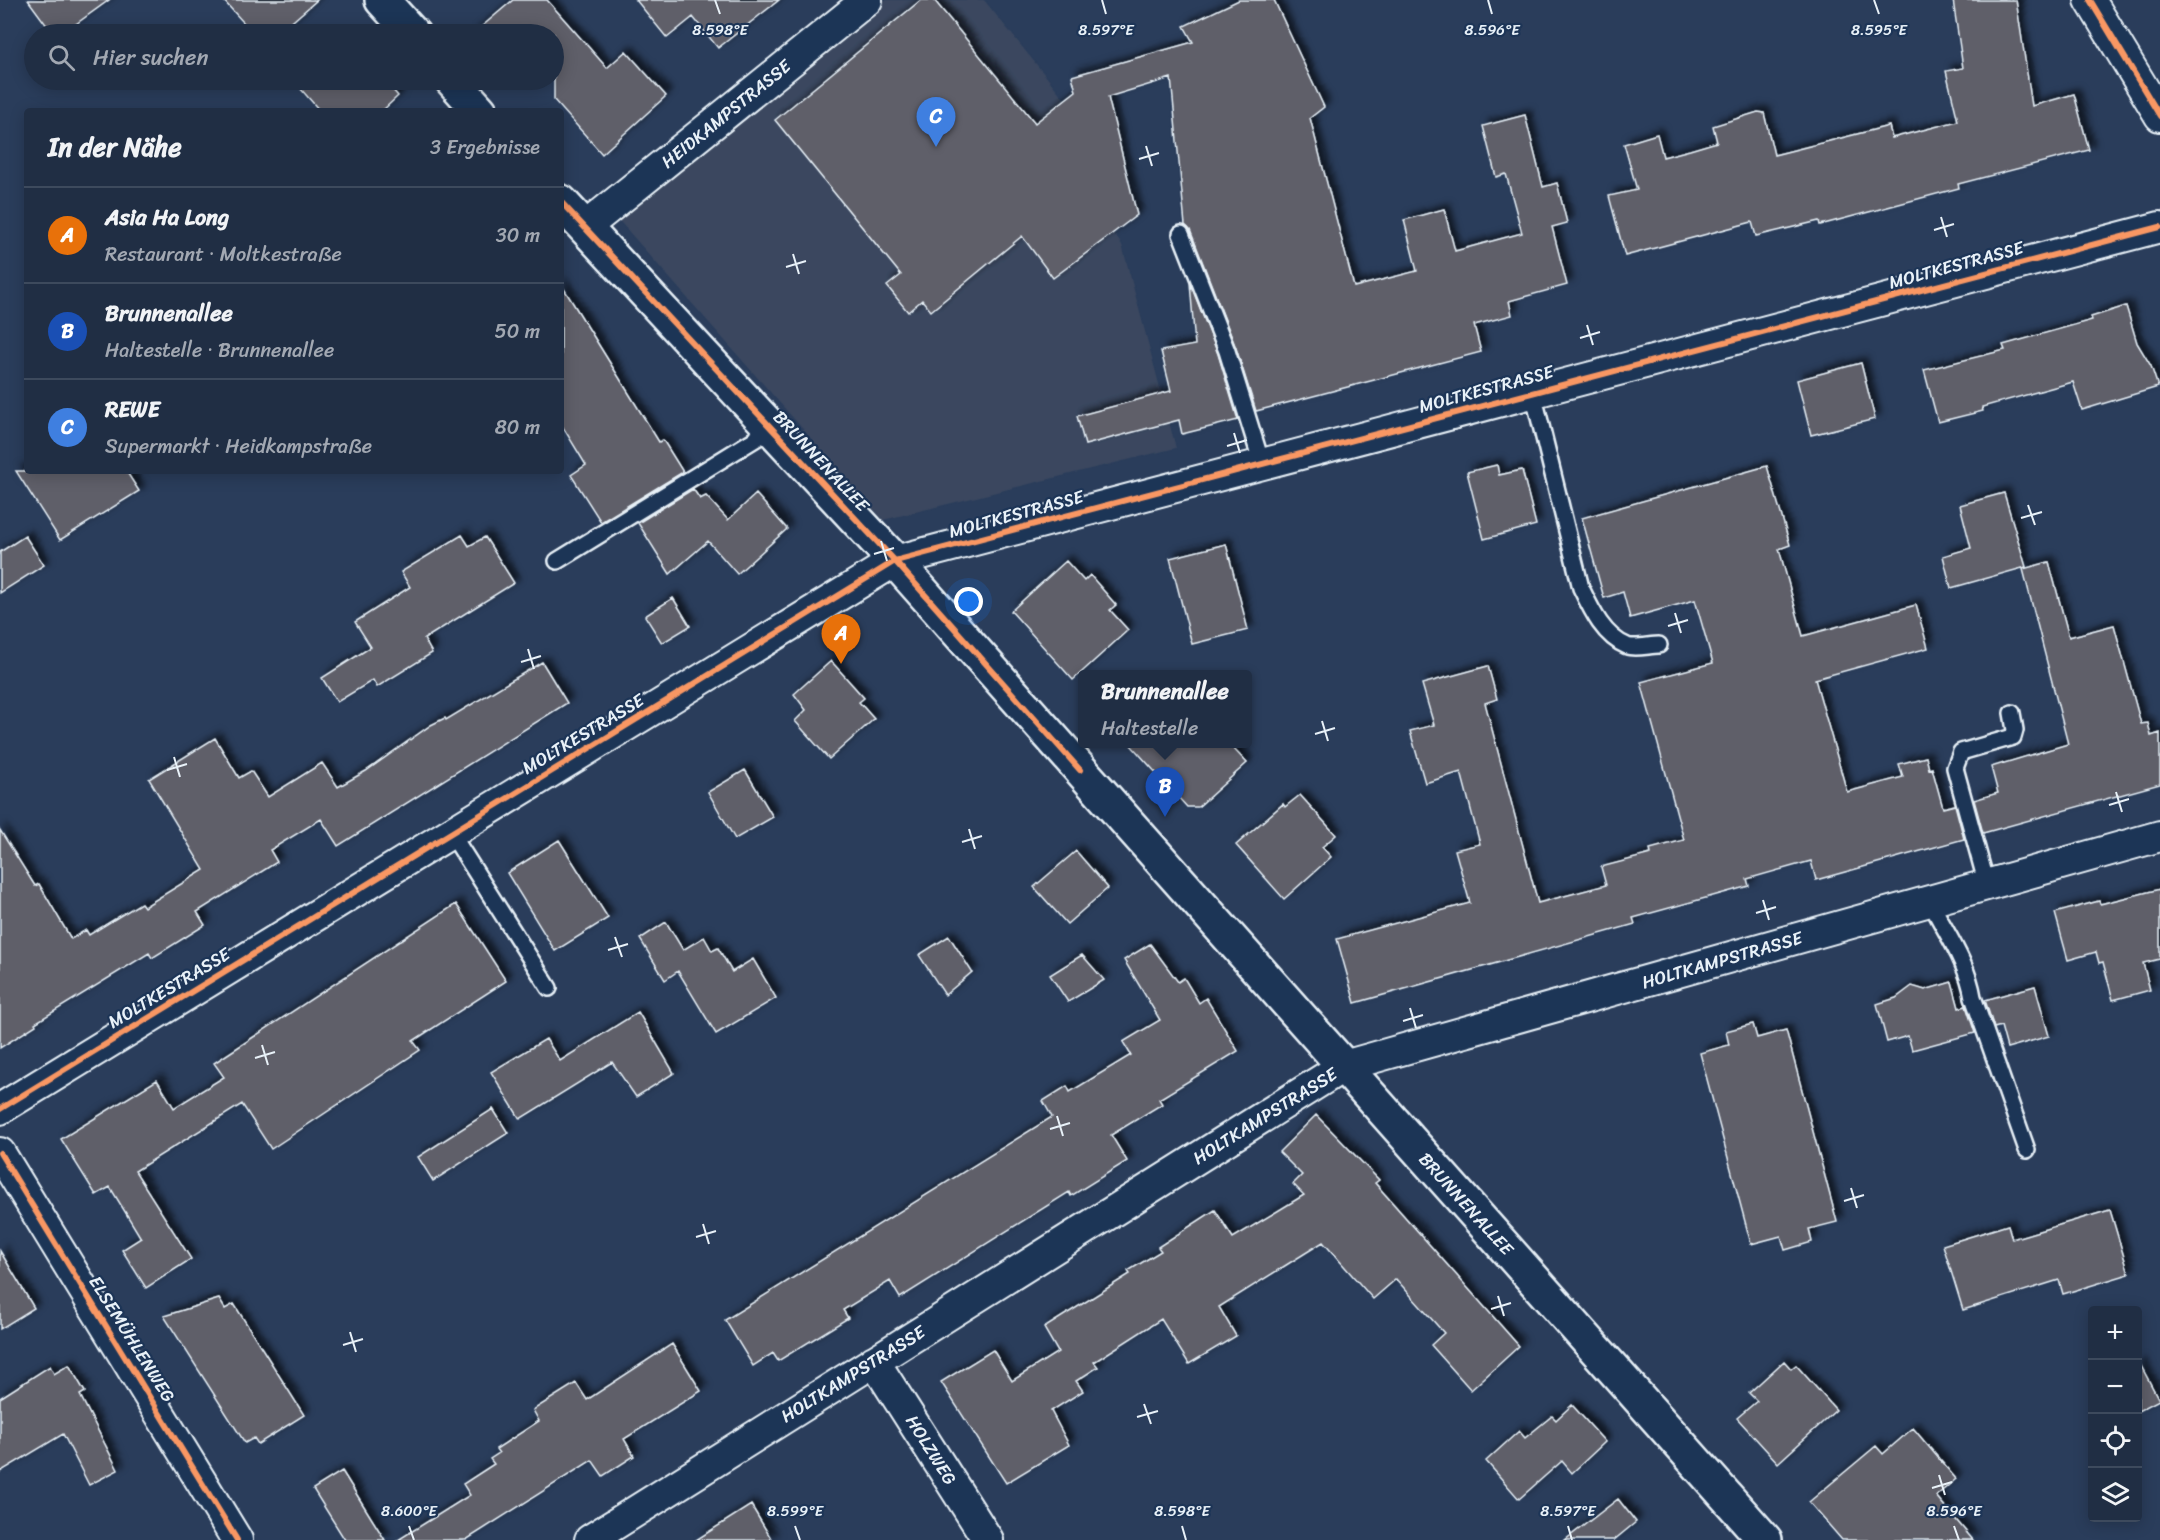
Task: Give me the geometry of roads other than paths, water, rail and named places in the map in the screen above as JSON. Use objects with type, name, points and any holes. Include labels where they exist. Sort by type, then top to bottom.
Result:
[{"type":"street","points":[[382,0],[404,24]]},
{"type":"street","name":"HEIDKAMPSTRASSE","points":[[584,228],[867,0]]},
{"type":"street","points":[[2090,0],[2160,116]]},
{"type":"street","points":[[461,90],[477,108]]},
{"type":"street","name":"BRUNNENALLEE","points":[[564,205],[895,561],[1765,1540]]},
{"type":"street","name":"MOLTKESTRASSE","points":[[0,1109],[895,561],[2160,227]]},
{"type":"street","name":"HOLTKAMPSTRASSE","points":[[590,1540],[1344,1066],[2160,836]]},
{"type":"street","name":"ELSEMÜHLENWEG","points":[[2,1159],[237,1540]]},
{"type":"street","name":"HOLZWEG","points":[[874,1361],[988,1540]]},
{"type":"lane","points":[[1181,234],[1227,351],[1262,464]]},
{"type":"lane","points":[[1533,393],[1581,588],[1590,607],[1610,633],[1628,646],[1659,645]]},
{"type":"lane","points":[[557,561],[771,429]]},
{"type":"lane","points":[[1987,885],[1955,768],[1961,752],[2013,737],[2015,730],[2012,713]]},
{"type":"lane","points":[[451,832],[549,988]]},
{"type":"lane","points":[[1930,901],[1945,933],[1959,951],[1970,978],[1974,997],[2027,1150]]},
{"type":"place","name":"REWE","points":[[936,147]]},
{"type":"place","name":"Asia Ha Long","points":[[841,664]]},
{"type":"place","name":"Brunnenallee","points":[[1165,817]]}]
